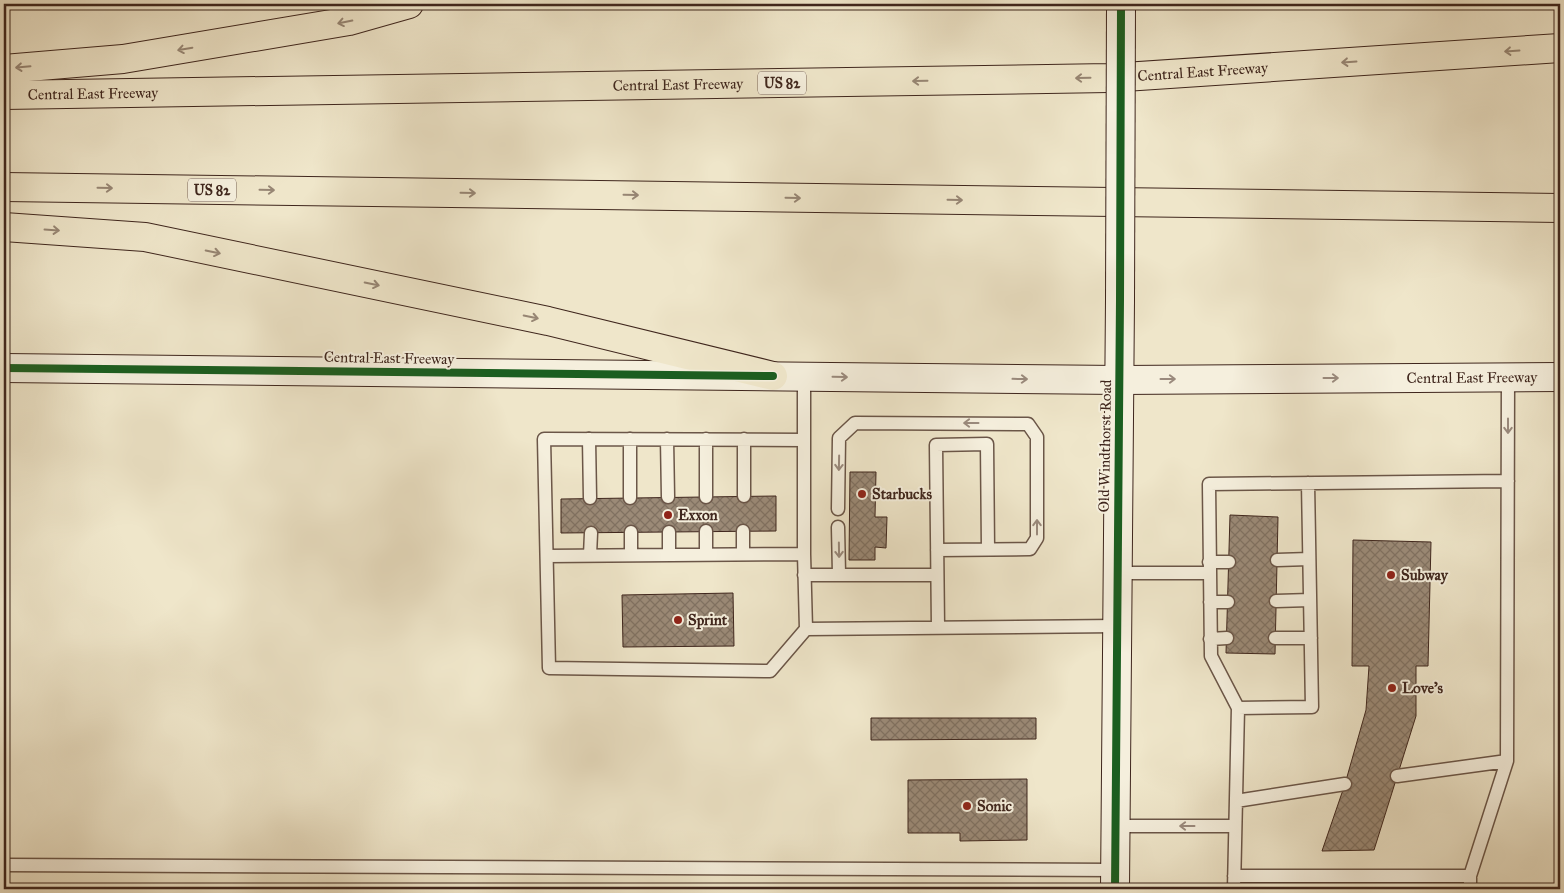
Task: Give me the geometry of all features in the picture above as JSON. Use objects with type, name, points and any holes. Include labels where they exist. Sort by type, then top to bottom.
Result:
[{"type":"highway","points":[[4,69],[123,59],[349,21],[409,4]]},
{"type":"highway","name":"Central East Freeway","points":[[4,95],[1110,78],[1560,48]]},
{"type":"highway","name":"US 82","points":[[4,187],[1560,208]]},
{"type":"highway","points":[[4,227],[145,238],[548,321],[773,376]]},
{"type":"street","name":"Old Windthorst Road","points":[[1115,880],[1120,380],[1121,4]]},
{"type":"street","name":"Central East Freeway","points":[[4,368],[1120,380],[1560,377]]},
{"type":"lane","points":[[804,377],[804,440],[804,554],[804,575],[806,629],[770,671],[549,668],[544,439],[804,440]]},
{"type":"lane","points":[[1508,377],[1508,481],[1507,761],[1470,883],[1234,883],[1238,708],[1210,656],[1209,484],[1508,481]]},
{"type":"lane","points":[[838,509],[840,438],[855,423],[1028,424],[1037,437],[1037,538],[1030,549],[937,550]]},
{"type":"lane","points":[[589,439],[590,498]]},
{"type":"lane","points":[[630,439],[630,498]]},
{"type":"lane","points":[[667,439],[668,497]]},
{"type":"lane","points":[[706,439],[706,497]]},
{"type":"lane","points":[[744,439],[744,496]]},
{"type":"lane","points":[[938,627],[936,445],[987,444],[988,549]]},
{"type":"lane","points":[[1238,708],[1312,707],[1308,483]]},
{"type":"lane","points":[[838,526],[839,574]]},
{"type":"lane","points":[[743,531],[743,554]]},
{"type":"lane","points":[[631,532],[631,555]]},
{"type":"lane","points":[[669,532],[669,555]]},
{"type":"lane","points":[[706,532],[706,554]]},
{"type":"lane","points":[[590,555],[591,533]]},
{"type":"lane","points":[[547,556],[804,554]]},
{"type":"lane","points":[[1277,560],[1309,559]]},
{"type":"lane","points":[[1118,573],[1209,567],[1228,562]]},
{"type":"lane","points":[[804,575],[936,575]]},
{"type":"lane","points":[[1276,601],[1310,600]]},
{"type":"lane","points":[[1210,602],[1228,602]]},
{"type":"lane","points":[[806,629],[1117,626]]},
{"type":"lane","points":[[1210,639],[1227,638]]},
{"type":"lane","points":[[1275,638],[1311,638]]},
{"type":"lane","points":[[1397,776],[1507,761]]},
{"type":"lane","points":[[1236,801],[1345,784]]},
{"type":"lane","points":[[1116,826],[1235,826]]},
{"type":"lane","points":[[4,865],[1115,880]]},
{"type":"building","name":"Starbucks","points":[[850,472],[876,472],[875,517],[887,517],[886,548],[875,547],[875,560],[849,560]]},
{"type":"building","name":"Exxon","points":[[776,496],[776,531],[561,533],[561,499]]},
{"type":"building","points":[[1230,515],[1278,517],[1275,654],[1226,653]]},
{"type":"building","name":"Love's","points":[[1353,540],[1431,542],[1428,666],[1416,666],[1416,716],[1374,850],[1322,851],[1345,784],[1366,710],[1369,666],[1352,666]]},
{"type":"building","name":"Sprint","points":[[733,593],[734,646],[623,647],[622,595]]},
{"type":"building","points":[[871,718],[1036,718],[1036,739],[871,740]]},
{"type":"building","name":"Sonic","points":[[1027,779],[1027,840],[960,841],[960,833],[908,833],[908,780]]},
{"type":"cycle path","points":[[1115,889],[1121,4]]},
{"type":"cycle path","points":[[4,368],[773,376]]},
{"type":"place","name":"Starbucks","points":[[862,494]]},
{"type":"place","name":"Exxon","points":[[668,515]]},
{"type":"place","name":"Subway","points":[[1391,575]]},
{"type":"place","name":"Sprint","points":[[678,620]]},
{"type":"place","name":"Love's","points":[[1392,688]]},
{"type":"place","name":"Sonic","points":[[967,806]]}]
